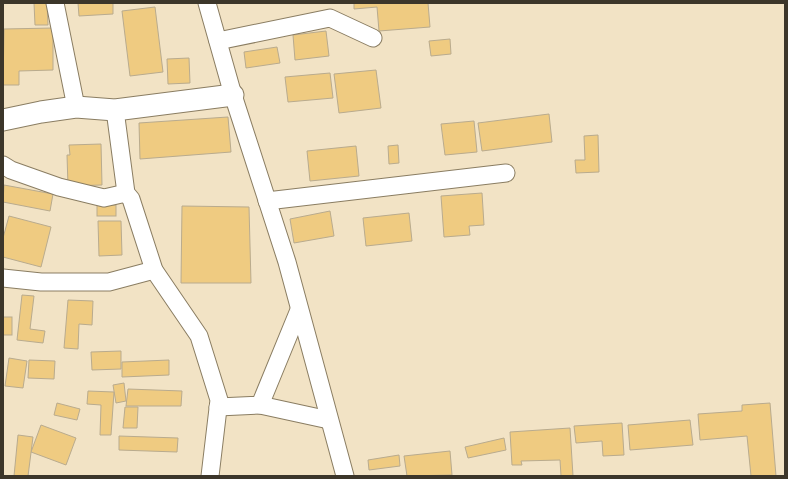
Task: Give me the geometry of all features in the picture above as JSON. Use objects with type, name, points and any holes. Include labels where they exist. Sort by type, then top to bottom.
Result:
[{"type":"street","points":[[55,3],[76,107]]},
{"type":"street","points":[[206,3],[233,95],[287,262],[345,476]]},
{"type":"street","points":[[218,41],[330,18],[373,38]]},
{"type":"street","points":[[3,120],[41,112],[76,107],[115,110],[233,95]]},
{"type":"street","points":[[115,110],[126,193],[131,199],[154,270],[199,336],[219,400],[210,476]]},
{"type":"street","points":[[3,165],[11,170],[59,187],[104,198],[126,193]]},
{"type":"street","points":[[267,201],[506,173]]},
{"type":"street","points":[[3,278],[41,282],[109,282],[154,270]]},
{"type":"street","points":[[260,404],[299,310]]},
{"type":"street","points":[[218,406],[260,404],[329,420]]},
{"type":"building","points":[[34,3],[47,3],[48,25],[35,25]]},
{"type":"building","points":[[78,3],[113,3],[113,14],[79,16]]},
{"type":"building","points":[[354,3],[428,3],[430,27],[379,31],[377,7],[354,9]]},
{"type":"building","points":[[155,7],[163,72],[130,76],[122,11]]},
{"type":"building","points":[[53,28],[53,70],[19,71],[19,85],[3,85],[4,29]]},
{"type":"building","points":[[326,31],[329,56],[295,60],[293,35]]},
{"type":"building","points":[[450,39],[451,54],[431,56],[429,41]]},
{"type":"building","points":[[277,47],[280,63],[246,68],[244,52]]},
{"type":"building","points":[[189,58],[190,83],[168,84],[167,59]]},
{"type":"building","points":[[376,70],[381,108],[339,113],[334,74]]},
{"type":"building","points":[[330,73],[333,98],[288,102],[285,77]]},
{"type":"building","points":[[549,114],[552,142],[482,151],[478,123]]},
{"type":"building","points":[[228,117],[231,152],[140,159],[139,123]]},
{"type":"building","points":[[474,121],[477,152],[445,155],[441,124]]},
{"type":"building","points":[[598,135],[599,172],[576,173],[575,160],[585,160],[584,136]]},
{"type":"building","points":[[101,144],[102,185],[68,186],[67,155],[70,155],[69,145]]},
{"type":"building","points":[[398,145],[399,163],[389,164],[388,146]]},
{"type":"building","points":[[356,146],[359,176],[310,181],[307,151]]},
{"type":"building","points":[[4,185],[53,194],[50,211],[3,202]]},
{"type":"building","points":[[482,193],[484,225],[469,226],[470,235],[444,237],[441,196]]},
{"type":"building","points":[[97,205],[116,205],[116,216],[97,216]]},
{"type":"building","points":[[182,206],[249,207],[251,283],[181,283]]},
{"type":"building","points":[[330,211],[334,236],[294,243],[290,219]]},
{"type":"building","points":[[409,213],[412,241],[366,246],[363,218]]},
{"type":"building","points":[[9,216],[51,227],[41,267],[3,257],[3,238]]},
{"type":"building","points":[[98,221],[121,221],[122,255],[99,256]]},
{"type":"building","points":[[22,295],[34,296],[30,329],[45,331],[43,343],[17,340]]},
{"type":"building","points":[[68,300],[93,301],[92,325],[79,324],[78,349],[64,348]]},
{"type":"building","points":[[3,317],[12,317],[12,335],[3,335]]},
{"type":"building","points":[[121,351],[121,369],[92,370],[91,352]]},
{"type":"building","points":[[9,358],[27,361],[23,388],[5,386]]},
{"type":"building","points":[[29,360],[55,361],[54,379],[28,378]]},
{"type":"building","points":[[169,360],[169,375],[122,377],[122,362]]},
{"type":"building","points":[[124,383],[126,401],[116,403],[113,385]]},
{"type":"building","points":[[128,389],[182,391],[181,406],[126,406]]},
{"type":"building","points":[[88,391],[114,392],[111,435],[100,435],[101,405],[87,404]]},
{"type":"building","points":[[57,403],[80,409],[77,420],[54,415]]},
{"type":"building","points":[[770,403],[776,476],[751,476],[747,436],[700,440],[698,414],[742,411],[742,405]]},
{"type":"building","points":[[125,407],[138,407],[137,428],[123,428]]},
{"type":"building","points":[[690,420],[693,445],[630,450],[628,425]]},
{"type":"building","points":[[622,423],[624,455],[603,456],[602,441],[576,443],[574,426]]},
{"type":"building","points":[[41,425],[76,438],[66,465],[31,452]]},
{"type":"building","points":[[570,428],[573,476],[561,476],[560,460],[521,461],[522,465],[512,465],[510,432]]},
{"type":"building","points":[[18,435],[33,437],[28,476],[14,476]]},
{"type":"building","points":[[119,436],[178,438],[177,452],[119,450]]},
{"type":"building","points":[[504,438],[506,450],[468,458],[465,447]]},
{"type":"building","points":[[450,451],[452,475],[407,476],[404,456]]},
{"type":"building","points":[[399,455],[400,466],[369,470],[368,460]]}]
